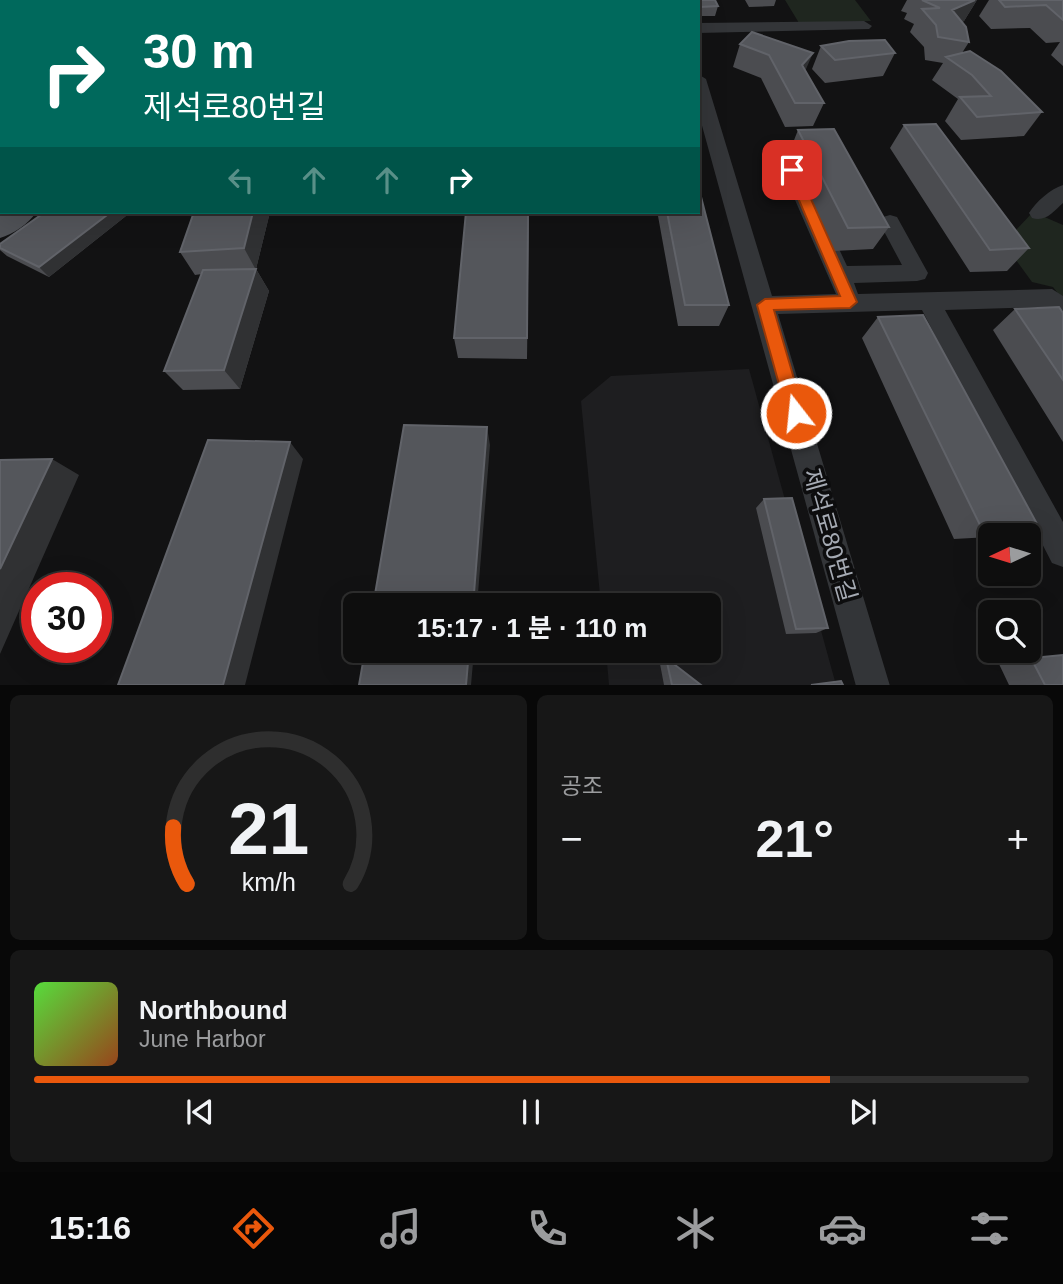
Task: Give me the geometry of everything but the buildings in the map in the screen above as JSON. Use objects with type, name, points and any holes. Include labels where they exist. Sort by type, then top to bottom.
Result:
[{"type":"main road","points":[[0,228],[20,214]]},
{"type":"street","points":[[700,28],[864,26]]},
{"type":"street","name":"제석로80번길","points":[[700,86],[873,685]]},
{"type":"street","points":[[792,170],[850,302]]},
{"type":"street","points":[[1040,214],[1063,192]]},
{"type":"street","points":[[840,275],[917,273],[890,222]]},
{"type":"street","points":[[765,305],[928,300],[1057,306]]},
{"type":"street","points":[[928,300],[1063,552]]},
{"type":"shaded area","points":[[785,0],[855,0],[871,21],[799,23]]},
{"type":"shaded area","points":[[1033,212],[1063,225],[1063,300],[1053,287],[1032,282],[1008,249],[1014,232]]},
{"type":"shaded area","points":[[749,369],[836,685],[609,685],[607,663],[721,663],[721,593],[600,593],[581,401],[611,376]]},
{"type":"route","points":[[792,170],[850,302],[765,305],[796,413]]}]
